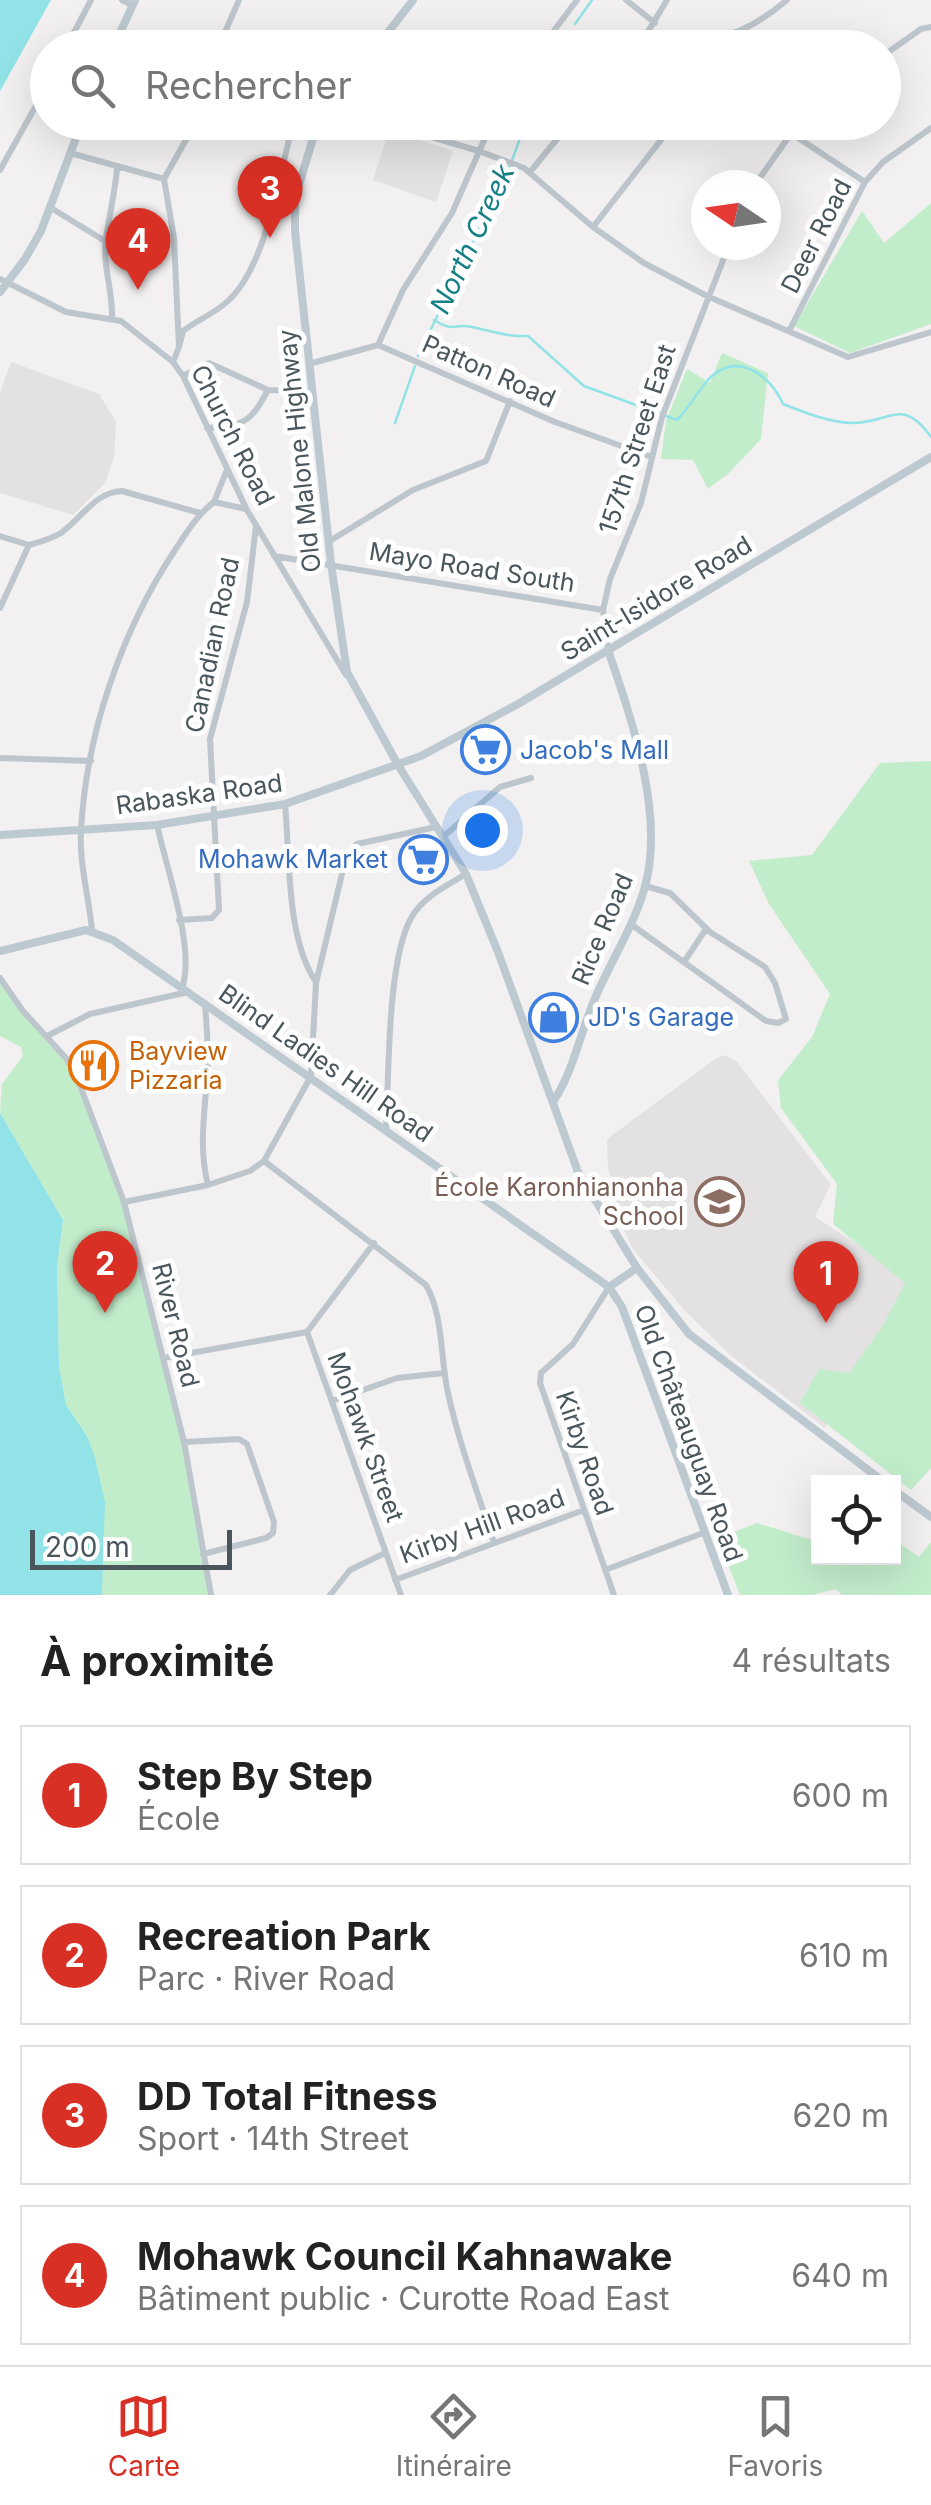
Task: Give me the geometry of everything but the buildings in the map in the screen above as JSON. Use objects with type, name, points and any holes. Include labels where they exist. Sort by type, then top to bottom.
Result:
[{"type":"street","points":[[76,30],[92,0]]},
{"type":"street","points":[[121,30],[133,3],[122,0]]},
{"type":"street","points":[[226,30],[239,0]]},
{"type":"street","points":[[390,30],[413,0]]},
{"type":"street","points":[[554,30],[577,0]]},
{"type":"street","points":[[626,0],[654,24]]},
{"type":"street","points":[[650,30],[667,0]]},
{"type":"street","points":[[736,30],[747,27],[787,0]]},
{"type":"street","points":[[901,43],[931,27]]},
{"type":"street","points":[[0,170],[30,116]]},
{"type":"street","name":"Deer Road","points":[[789,331],[865,182],[883,162],[931,128]]},
{"type":"street","points":[[2,285],[25,259],[51,208],[75,140]]},
{"type":"street","points":[[179,347],[174,238],[164,179],[186,140]]},
{"type":"street","points":[[173,362],[183,331],[228,301],[246,277],[259,250],[289,140]]},
{"type":"street","name":"Old Malone Highway","points":[[312,140],[295,198],[311,391],[342,646],[354,689],[398,765]]},
{"type":"street","points":[[441,140],[530,172],[592,226],[644,263],[707,296],[848,357],[929,332],[931,342]]},
{"type":"street","points":[[309,364],[378,345],[403,290],[452,213],[484,140]]},
{"type":"street","points":[[530,172],[556,140]]},
{"type":"street","points":[[592,226],[661,140]]},
{"type":"street","points":[[766,170],[785,140]]},
{"type":"street","points":[[802,140],[865,182]]},
{"type":"street","points":[[70,153],[164,179]]},
{"type":"street","points":[[112,317],[105,241],[118,168]]},
{"type":"street","points":[[51,208],[105,241]]},
{"type":"street","name":"157th Street East","points":[[608,650],[604,610],[614,568],[642,502],[662,417],[723,260]]},
{"type":"street","name":"Church Road","points":[[2,285],[66,312],[112,317],[132,327],[173,362],[247,510],[354,689]]},
{"type":"street","name":"Patton Road","points":[[378,345],[603,441],[652,457]]},
{"type":"street","points":[[183,376],[209,362],[268,390],[311,391]]},
{"type":"street","points":[[207,428],[244,423],[254,416],[268,390]]},
{"type":"street","points":[[328,542],[413,490],[486,461],[510,402]]},
{"type":"street","name":"Saint-Isidore Road","points":[[398,765],[464,735],[931,456]]},
{"type":"street","points":[[0,951],[92,930],[81,830],[110,686],[155,581],[200,514],[214,502],[226,470]]},
{"type":"street","points":[[0,536],[29,545],[64,530],[112,491],[200,514]]},
{"type":"street","points":[[214,502],[247,510]]},
{"type":"street","name":"Canadian Road","points":[[179,920],[212,918],[219,910],[210,739],[246,602],[256,525]]},
{"type":"street","points":[[0,608],[29,545]]},
{"type":"street","name":"Mayo Road South","points":[[274,556],[604,610]]},
{"type":"street","name":"Rice Road","points":[[553,1102],[563,1088],[595,998],[632,925],[645,886],[653,838],[630,715],[608,650]]},
{"type":"street","points":[[0,758],[92,761]]},
{"type":"street","points":[[398,765],[466,874],[578,1172],[637,1268],[689,1334],[875,1475]]},
{"type":"street","name":"Rabaska Road","points":[[0,835],[157,825],[214,817],[285,804],[398,765]]},
{"type":"street","points":[[443,837],[500,787],[531,778]]},
{"type":"street","points":[[285,804],[296,929],[302,960],[316,983]]},
{"type":"street","points":[[46,1036],[90,1014],[186,990],[188,962],[157,825]]},
{"type":"street","points":[[124,1202],[208,1185],[250,1171],[264,1161],[310,1076],[316,983],[350,849],[367,841],[436,826]]},
{"type":"street","points":[[386,1129],[393,996],[402,944],[410,920],[420,906],[466,874]]},
{"type":"street","points":[[632,925],[766,1021],[778,1023],[786,1018],[775,983],[765,968],[706,929],[670,893],[645,886]]},
{"type":"street","points":[[684,962],[706,929]]},
{"type":"street","name":"Blind Ladies Hill Road","points":[[92,930],[205,1003],[609,1287]]},
{"type":"street","name":"River Road","points":[[0,978],[23,1011],[66,1058],[124,1202],[184,1442],[211,1595]]},
{"type":"street","points":[[205,1003],[208,1058],[202,1162],[208,1185]]},
{"type":"street","points":[[264,1161],[418,1277],[432,1295],[455,1422],[494,1543]]},
{"type":"street","points":[[307,1332],[374,1243]]},
{"type":"street","points":[[609,1287],[637,1268]]},
{"type":"street","name":"Kirby Road","points":[[609,1287],[572,1344],[540,1373],[540,1383],[614,1595]]},
{"type":"street","name":"Old Châteauguay Road","points":[[609,1287],[622,1308],[728,1595]]},
{"type":"street","name":"Mohawk Street","points":[[164,1358],[307,1332],[401,1595]]},
{"type":"street","points":[[332,1401],[397,1378],[444,1373]]},
{"type":"street","points":[[184,1442],[239,1438],[246,1444],[274,1522],[273,1533],[266,1538],[202,1554]]},
{"type":"street","points":[[901,1495],[931,1517]]},
{"type":"street","name":"Kirby Hill Road","points":[[395,1580],[584,1510]]},
{"type":"street","points":[[604,1570],[703,1533]]},
{"type":"street","points":[[330,1595],[350,1570],[385,1553]]},
{"type":"shaded area","points":[[386,140],[419,140],[453,151],[436,202],[373,180]]},
{"type":"shaded area","points":[[11,362],[99,394],[116,421],[114,457],[105,483],[73,515],[0,493],[0,393]]},
{"type":"shaded area","name":"École Karonhianonha School","points":[[725,1055],[737,1062],[831,1185],[815,1217],[918,1283],[825,1428],[730,1355],[685,1311],[633,1249],[622,1225],[608,1168],[607,1139]]},
{"type":"green space","points":[[931,203],[931,324],[850,353],[794,326],[862,211],[884,243]]},
{"type":"green space","points":[[722,353],[768,373],[761,439],[708,489],[693,460],[661,459],[666,421],[687,369],[710,383]]},
{"type":"green space","points":[[931,761],[931,1468],[911,1490],[901,1482],[901,1475],[892,1475],[800,1403],[819,1369],[849,1373],[882,1327],[905,1283],[833,1224],[837,1184],[781,1108],[778,1080],[812,1037],[830,994],[769,904],[749,861],[812,855],[880,763]]},
{"type":"green space","points":[[0,978],[23,1011],[66,1058],[124,1202],[184,1442],[211,1595],[102,1595],[104,1502],[87,1436],[66,1405],[59,1366],[57,1267],[63,1220],[0,1113],[2,1084],[23,1056],[21,1047],[0,1036]]},
{"type":"green space","points":[[757,1523],[811,1540],[811,1565],[901,1565],[901,1544],[919,1557],[931,1542],[931,1595],[842,1595],[836,1589],[811,1595],[740,1595],[718,1538]]},
{"type":"water","points":[[0,0],[51,0],[34,30],[30,30],[30,37],[0,91]]},
{"type":"water","points":[[0,1113],[63,1220],[57,1267],[59,1366],[66,1405],[87,1436],[105,1502],[102,1595],[0,1595]]},
{"type":"waterway","name":"North Creek","points":[[575,24],[592,0]]},
{"type":"waterway","name":"North Creek","points":[[418,356],[519,140]]},
{"type":"waterway","points":[[434,320],[450,327],[528,336],[584,386],[677,420],[707,381],[718,372],[740,366],[760,375],[783,404],[799,410],[844,423],[903,415],[921,425],[931,437]]},
{"type":"waterway","name":"North Creek","points":[[395,423],[415,366]]},
{"type":"place","name":"DD Total Fitness","points":[[270,238]]},
{"type":"place","name":"Mohawk Council Kahnawake","points":[[138,290]]},
{"type":"place","name":"Jacob's Mall","points":[[485,750]]},
{"type":"place","name":"Mohawk Market","points":[[423,859]]},
{"type":"place","name":"JD's Garage","points":[[553,1017]]},
{"type":"place","name":"Bayview Pizzaria","points":[[94,1065]]},
{"type":"place","name":"École Karonhianonha School","points":[[719,1201]]},
{"type":"place","name":"Recreation Park","points":[[105,1313]]},
{"type":"place","name":"Step By Step","points":[[826,1323]]}]
